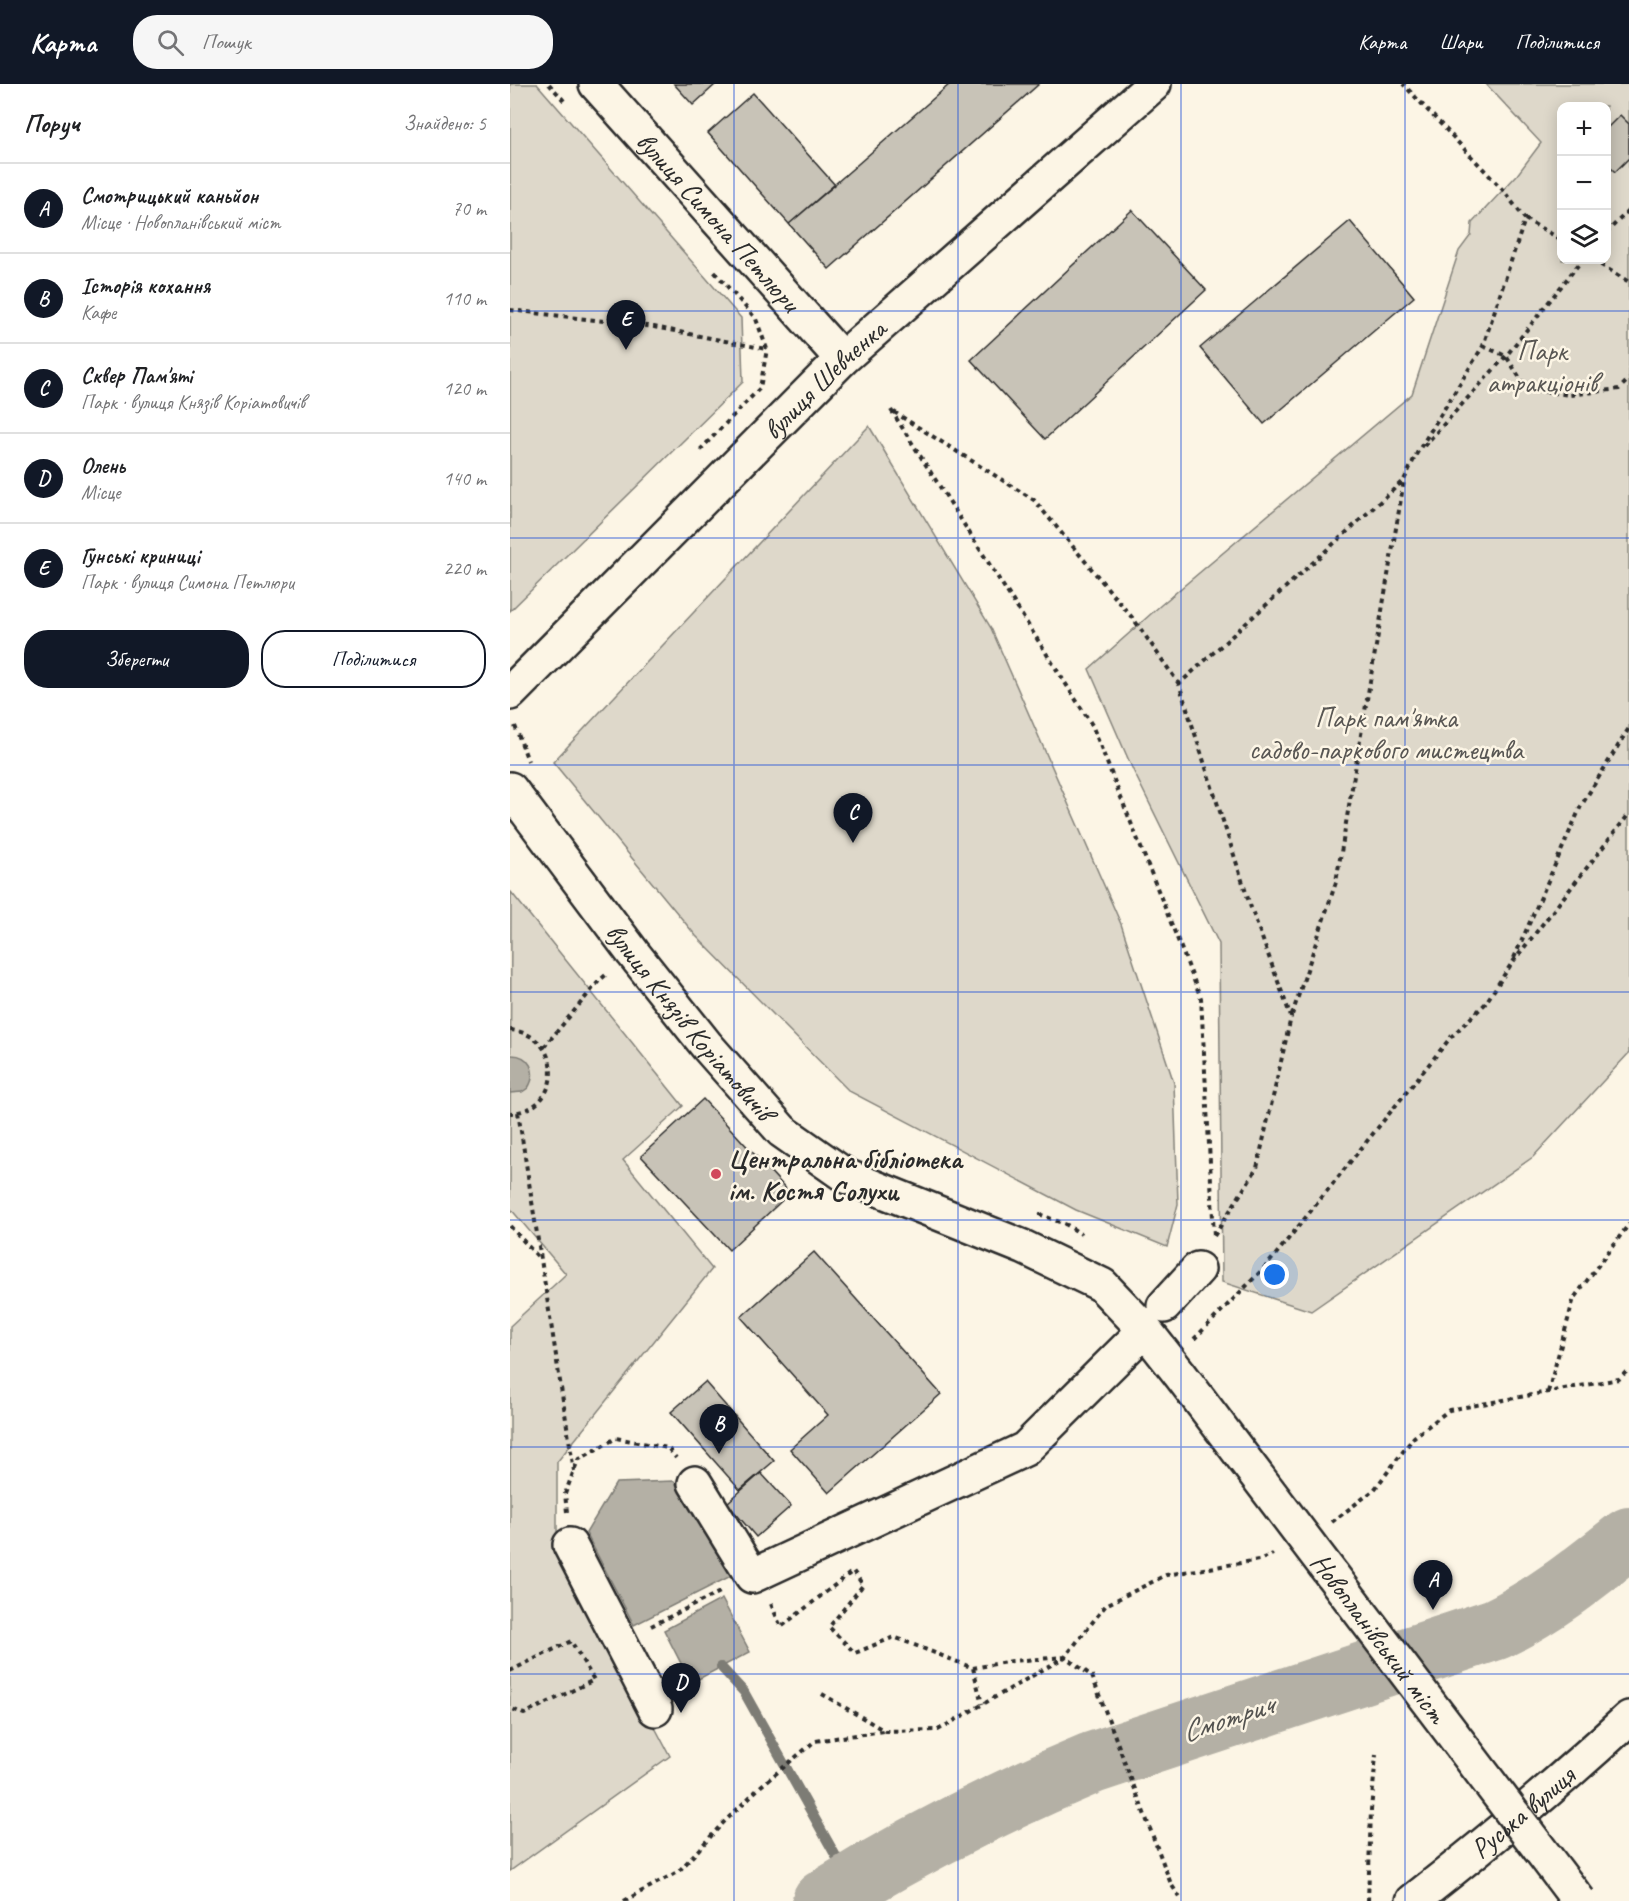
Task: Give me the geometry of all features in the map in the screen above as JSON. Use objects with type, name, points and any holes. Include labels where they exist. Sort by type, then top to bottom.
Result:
[{"type":"street","name":"вулиця Симона Петлюри","points":[[596,84],[842,359]]},
{"type":"street","name":"вулиця Шевченка","points":[[512,707],[842,359],[1154,84]]},
{"type":"street","name":"вулиця Князів Коріатовичів","points":[[521,780],[633,953],[707,1046],[782,1131],[846,1176],[1023,1247],[1102,1285],[1154,1318],[1179,1373]]},
{"type":"street","points":[[695,1483],[752,1576],[1025,1449],[1154,1318],[1198,1269]]},
{"type":"street","name":"Новопланівський міст","points":[[1179,1373],[1579,1901]]},
{"type":"street","points":[[570,1545],[655,1709]]},
{"type":"street","name":"Руська вулиця","points":[[1413,1901],[1472,1854],[1629,1718]]},
{"type":"path","points":[[549,84],[572,110]]},
{"type":"path","points":[[1404,84],[1503,190],[1525,219],[1557,237]]},
{"type":"path","points":[[1611,228],[1629,210]]},
{"type":"path","points":[[1198,1269],[1214,1236],[1257,1168],[1291,1017],[1336,882],[1404,480],[1417,453],[1483,346],[1525,219]]},
{"type":"path","points":[[1417,453],[1506,356],[1579,264]]},
{"type":"path","points":[[1600,264],[1629,282]]},
{"type":"path","points":[[695,455],[760,388],[767,349],[756,319],[710,267]]},
{"type":"path","points":[[510,310],[654,327],[767,349]]},
{"type":"path","points":[[1483,346],[1506,356],[1527,389],[1570,395],[1619,389],[1629,379]]},
{"type":"path","points":[[1214,1236],[1201,998],[1092,725],[891,410],[1034,501],[1135,621],[1179,684],[1250,905],[1291,1017]]},
{"type":"path","points":[[1179,684],[1404,480]]},
{"type":"path","points":[[512,707],[521,780]]},
{"type":"path","points":[[1512,963],[1581,806],[1629,728]]},
{"type":"path","points":[[1190,1343],[1268,1264],[1451,1037],[1485,1004],[1512,963],[1629,814]]},
{"type":"path","points":[[544,1047],[599,981],[633,953]]},
{"type":"path","points":[[510,1030],[521,1031],[533,1037],[544,1047],[550,1059],[552,1073],[549,1087],[542,1099],[531,1107],[510,1113]]},
{"type":"path","points":[[518,1112],[574,1470]]},
{"type":"path","points":[[1037,1214],[1067,1224],[1086,1239]]},
{"type":"path","points":[[1548,1392],[1574,1298],[1629,1224]]},
{"type":"path","points":[[510,1226],[541,1260]]},
{"type":"path","points":[[1329,1524],[1374,1490],[1414,1437],[1449,1410],[1619,1379],[1629,1369]]},
{"type":"path","points":[[570,1545],[565,1494],[578,1460],[616,1438],[668,1448],[695,1483]]},
{"type":"path","points":[[624,1901],[679,1871],[746,1801],[814,1741],[885,1731],[938,1730],[1065,1657],[1106,1605],[1166,1575],[1259,1560],[1280,1551]]},
{"type":"path","points":[[620,1641],[752,1576],[769,1599],[781,1627],[853,1572],[863,1585],[829,1627],[855,1653],[894,1637],[973,1668],[1012,1661],[1065,1657],[1092,1676],[1171,1884],[1182,1901]]},
{"type":"path","points":[[510,1671],[571,1641],[594,1680],[524,1714],[510,1708]]},
{"type":"path","points":[[973,1668],[982,1704]]},
{"type":"path","points":[[822,1694],[885,1731]]},
{"type":"path","points":[[1368,1901],[1371,1809],[1376,1755]]},
{"type":"green space","points":[[510,84],[537,84],[741,318],[743,382],[510,611]]},
{"type":"green space","name":"Парк пам'ятка садово-паркового мистецтва","points":[[1486,84],[1629,84],[1629,1053],[1533,1157],[1311,1311],[1222,1282],[1219,944],[1133,770],[1089,669],[1161,605],[1412,394],[1459,251],[1471,235],[1472,223],[1517,175],[1541,143]]},
{"type":"green space","points":[[869,426],[991,628],[1121,924],[1174,1083],[1178,1204],[1167,1247],[1076,1210],[849,1091],[696,936],[553,762]]},
{"type":"green space","points":[[511,892],[683,1106],[623,1160],[712,1269],[557,1462],[557,1542],[670,1756],[510,1871],[510,1326],[566,1274],[510,1208]]},
{"type":"shaded area","points":[[510,1055],[523,1057],[532,1070],[531,1082],[522,1092],[510,1093]]},
{"type":"shaded area","points":[[674,1481],[733,1575],[634,1625],[586,1533],[616,1483]]},
{"type":"shaded area","points":[[722,1599],[750,1652],[691,1683],[664,1630]]},
{"type":"building","points":[[674,84],[716,84],[693,105]]},
{"type":"building","points":[[950,84],[1039,84],[829,269],[789,224]]},
{"type":"building","points":[[753,93],[835,185],[789,224],[708,133]]},
{"type":"building","points":[[1620,115],[1629,124],[1629,158],[1615,172],[1611,168],[1611,124]]},
{"type":"building","points":[[1132,210],[1206,290],[1045,439],[971,360]]},
{"type":"building","points":[[1350,221],[1414,297],[1264,424],[1200,348]]},
{"type":"building","name":"Центральна бібліотека ім. Костя Солухи","points":[[703,1099],[790,1193],[729,1250],[641,1156]]},
{"type":"building","points":[[814,1252],[941,1394],[829,1493],[790,1449],[828,1415],[741,1317]]},
{"type":"building","points":[[705,1382],[774,1461],[740,1490],[671,1412]]},
{"type":"building","points":[[761,1473],[791,1506],[756,1537],[727,1503]]},
{"type":"waterway","name":"Смотрич","points":[[823,1901],[954,1827],[1092,1763],[1496,1629],[1549,1599],[1629,1538]]},
{"type":"waterway","points":[[721,1667],[744,1692],[851,1883]]},
{"type":"place","name":"Гунські криниці","points":[[626,350]]},
{"type":"place","name":"Сквер Пам'яті","points":[[853,843]]},
{"type":"place","name":"Центральна бібліотека ім. Костя Солухи","points":[[716,1174]]},
{"type":"place","name":"Історія кохання","points":[[719,1454]]},
{"type":"place","name":"Смотрицький каньйон","points":[[1433,1610]]},
{"type":"place","name":"Олень","points":[[681,1713]]},
{"type":"park label","name":"Парк атракціонів","points":[[1542,366]]}]
